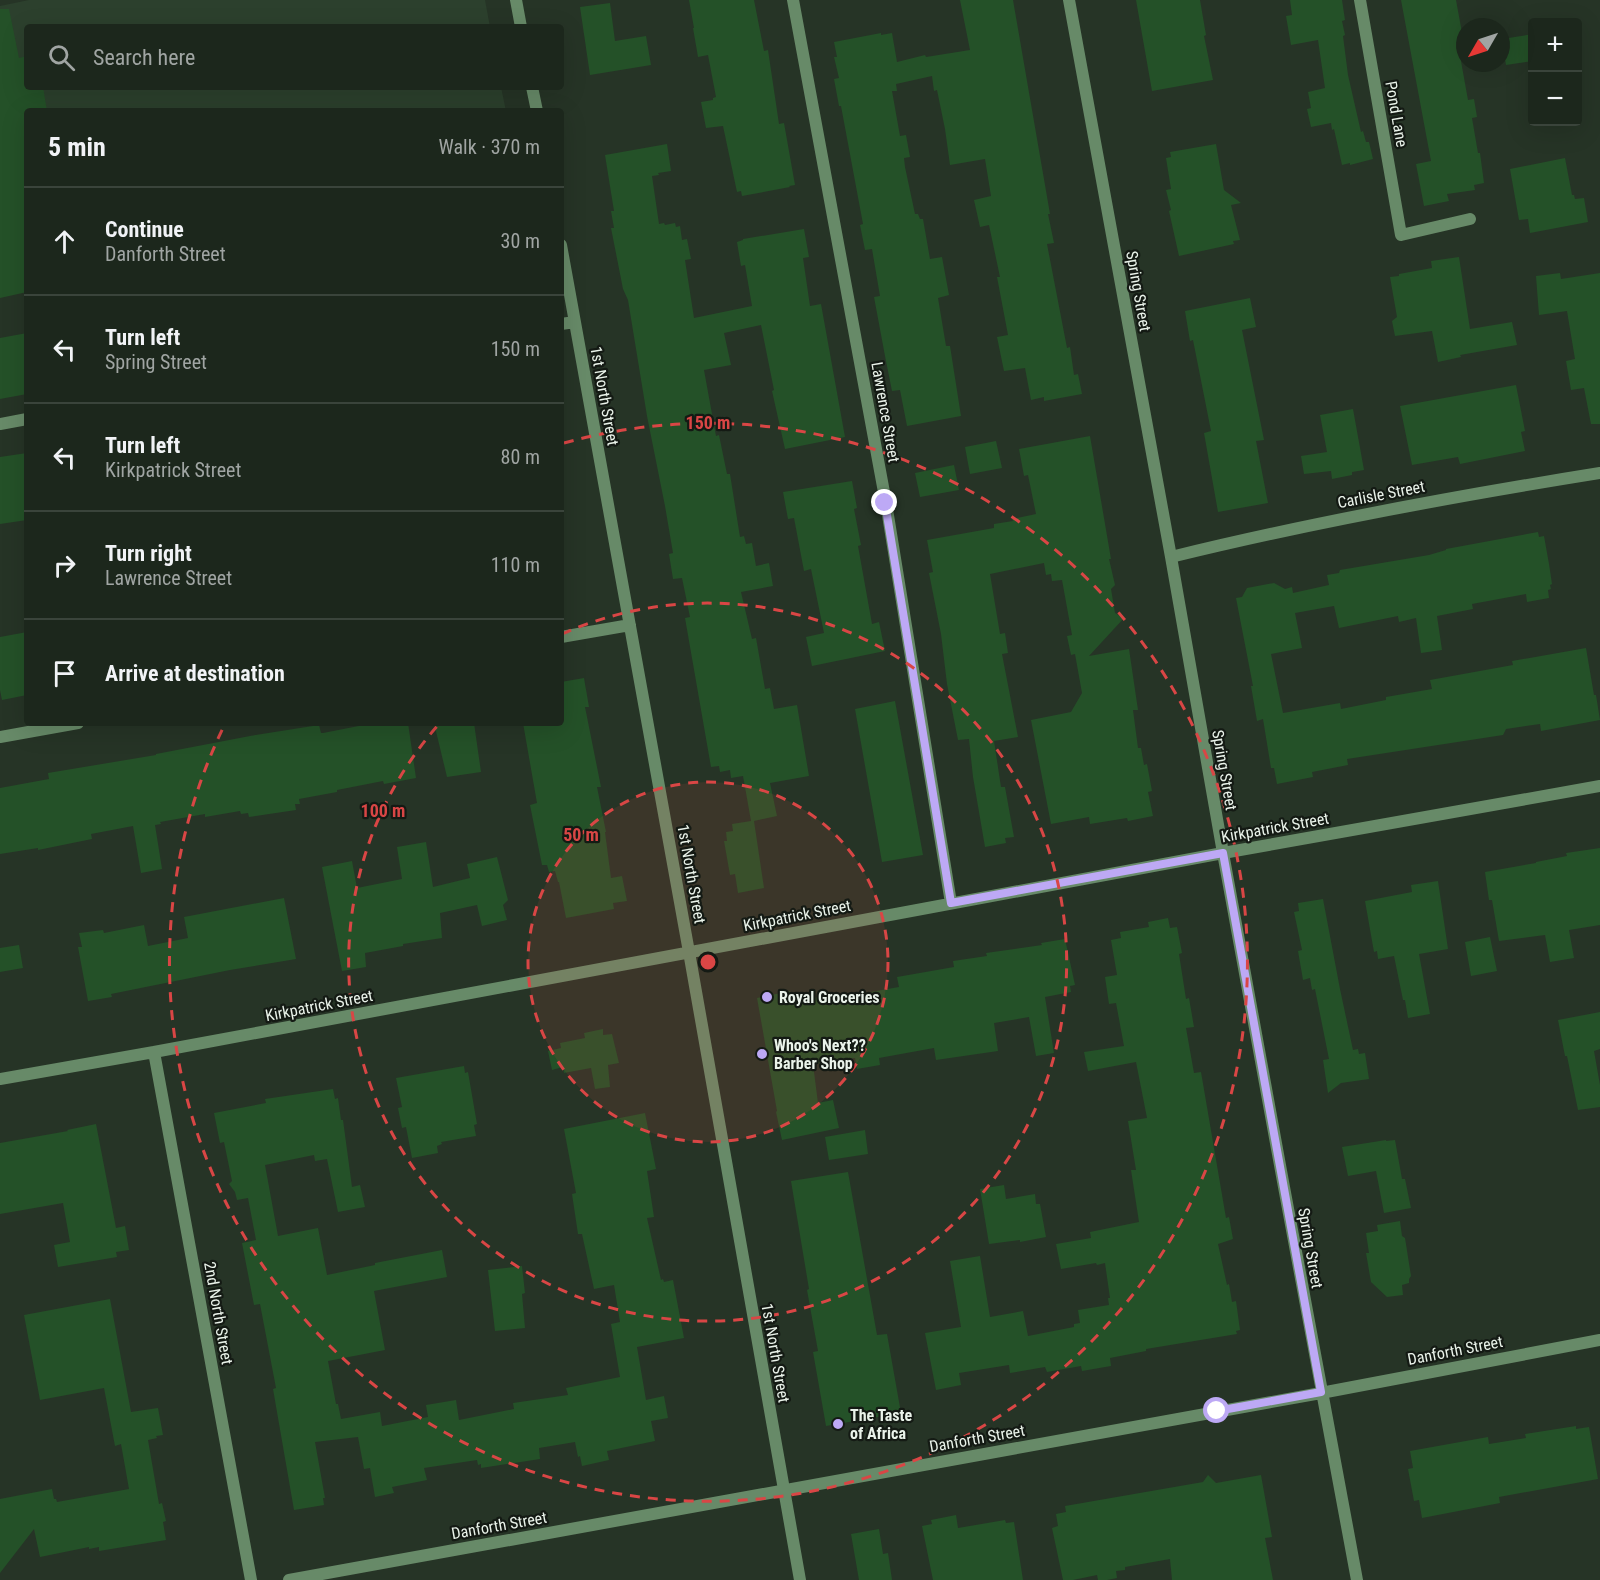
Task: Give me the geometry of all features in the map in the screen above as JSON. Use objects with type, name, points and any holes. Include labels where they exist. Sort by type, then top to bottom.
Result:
[{"type":"street","points":[[516,0],[520,24]]},
{"type":"street","name":"Lawrence Street","points":[[793,0],[885,503],[951,903]]},
{"type":"street","name":"Spring Street","points":[[1069,0],[1357,1580]]},
{"type":"street","name":"Pond Lane","points":[[1360,0],[1401,235],[1470,219]]},
{"type":"street","points":[[533,90],[536,108]]},
{"type":"street","name":"1st North Street","points":[[564,262],[800,1580]]},
{"type":"street","points":[[564,324],[575,322]]},
{"type":"street","points":[[0,424],[24,420]]},
{"type":"street","name":"Carlisle Street","points":[[1171,557],[1248,538],[1453,497],[1600,473]]},
{"type":"street","points":[[564,636],[630,625]]},
{"type":"street","points":[[0,737],[61,726]]},
{"type":"street","name":"Kirkpatrick Street","points":[[0,1079],[1223,853],[1600,786]]},
{"type":"street","name":"2nd North Street","points":[[154,1052],[251,1580]]},
{"type":"street","name":"Danforth Street","points":[[289,1580],[1600,1340]]},
{"type":"shaded area","points":[[29,0],[485,0],[489,24],[24,24],[24,90],[502,90],[505,108],[24,108],[24,129],[0,272],[0,6]]},
{"type":"building","points":[[689,0],[754,0],[764,51],[768,50],[779,124],[784,123],[795,185],[742,196],[741,191],[737,192],[723,126],[706,128],[701,102],[713,100],[716,97],[708,55],[698,57]]},
{"type":"building","points":[[960,0],[1013,0],[1050,214],[1048,214],[1054,243],[1047,244],[1067,348],[1070,347],[1074,375],[1078,374],[1082,394],[1044,401],[1044,397],[1031,400],[1025,368],[1004,371],[997,337],[1008,335],[997,277],[1000,277],[989,225],[980,227],[974,200],[991,196],[985,159],[950,165],[945,129],[932,76],[896,84],[897,91],[892,91],[900,136],[906,135],[910,157],[904,158],[905,167],[915,214],[923,219],[930,259],[942,257],[949,295],[938,298],[946,346],[950,346],[961,416],[907,426],[900,390],[892,391],[874,297],[880,296],[872,249],[865,250],[860,225],[863,224],[834,79],[839,78],[834,57],[837,57],[834,42],[892,33],[897,62],[925,55],[926,57],[970,50]]},
{"type":"building","points":[[1136,0],[1200,0],[1206,35],[1204,36],[1213,80],[1152,91]]},
{"type":"building","points":[[1290,0],[1342,0],[1345,20],[1342,21],[1345,35],[1343,36],[1348,75],[1361,132],[1363,131],[1366,142],[1369,142],[1373,159],[1342,165],[1331,123],[1311,127],[1307,109],[1311,108],[1308,92],[1325,88],[1318,40],[1291,45],[1286,16],[1292,15]]},
{"type":"building","points":[[1401,0],[1456,0],[1459,18],[1456,18],[1456,72],[1463,72],[1468,100],[1474,99],[1477,117],[1472,118],[1484,183],[1474,185],[1475,190],[1447,194],[1449,201],[1424,206],[1416,164],[1431,161]]},
{"type":"building","points":[[610,3],[615,41],[646,36],[651,65],[590,75],[580,7]]},
{"type":"building","points":[[0,9],[9,9],[19,58],[24,57],[24,90],[44,90],[46,108],[24,108],[24,293],[0,298]]},
{"type":"building","points":[[1528,35],[1528,62],[1510,64],[1510,38]]},
{"type":"building","points":[[667,144],[671,171],[652,176],[659,224],[675,223],[676,227],[680,226],[682,240],[687,239],[691,259],[685,260],[694,318],[752,306],[745,265],[741,266],[737,242],[743,239],[804,229],[809,257],[803,258],[810,306],[821,304],[845,437],[785,449],[761,325],[724,333],[731,365],[704,370],[716,436],[719,435],[727,474],[730,474],[740,537],[744,536],[746,544],[752,543],[756,566],[769,563],[773,586],[741,592],[752,639],[756,638],[765,689],[770,688],[774,709],[797,705],[809,776],[770,783],[777,816],[754,821],[764,888],[738,893],[735,874],[730,875],[724,841],[727,841],[726,832],[733,831],[732,824],[751,821],[743,776],[731,778],[730,770],[720,772],[719,766],[711,767],[685,618],[690,617],[682,578],[673,579],[669,554],[673,553],[665,506],[647,416],[628,300],[623,289],[611,228],[614,228],[611,211],[614,211],[605,155]]},
{"type":"building","points":[[1216,144],[1224,190],[1241,203],[1231,205],[1240,240],[1233,241],[1234,244],[1179,256],[1166,190],[1171,189],[1166,158],[1171,157],[1170,152]]},
{"type":"building","points":[[1565,158],[1572,195],[1575,199],[1584,198],[1588,222],[1530,233],[1528,219],[1519,220],[1510,169]]},
{"type":"building","points":[[1459,257],[1470,329],[1512,322],[1517,345],[1460,355],[1461,357],[1438,362],[1432,331],[1395,336],[1392,321],[1397,317],[1390,277],[1432,268],[1431,261]]},
{"type":"building","points":[[1560,273],[1561,279],[1600,273],[1600,424],[1591,424],[1584,388],[1571,390],[1566,361],[1575,359],[1567,311],[1539,315],[1536,276]]},
{"type":"building","points":[[1250,298],[1256,327],[1242,330],[1264,440],[1256,441],[1268,503],[1218,512],[1204,433],[1211,431],[1185,311]]},
{"type":"building","points":[[24,334],[24,395],[0,399],[0,338]]},
{"type":"building","points":[[1516,385],[1525,431],[1521,432],[1525,451],[1460,464],[1458,457],[1412,465],[1400,406]]},
{"type":"building","points":[[1353,409],[1364,470],[1332,479],[1331,471],[1304,474],[1301,456],[1327,452],[1320,415]]},
{"type":"building","points":[[1090,436],[1115,585],[1111,589],[1115,613],[1124,618],[1089,656],[1129,649],[1138,710],[1133,710],[1138,748],[1141,748],[1144,765],[1147,764],[1152,791],[1148,792],[1153,816],[1128,821],[1127,818],[1090,824],[1089,817],[1051,824],[1031,720],[1071,712],[1082,693],[1075,654],[1071,655],[1067,636],[1072,635],[1062,580],[1052,581],[1051,574],[1046,575],[1044,563],[990,574],[1000,634],[1005,633],[1008,653],[1002,654],[1018,737],[994,741],[1001,787],[1005,787],[1014,837],[1005,838],[1006,843],[985,847],[969,739],[958,740],[947,684],[941,634],[929,573],[933,572],[927,540],[994,528],[994,524],[1036,514],[1028,475],[1024,476],[1019,449]]},
{"type":"building","points":[[996,441],[1002,468],[970,474],[965,447]]},
{"type":"building","points":[[24,453],[24,520],[0,524],[0,457]]},
{"type":"building","points":[[954,465],[959,490],[920,497],[915,473]]},
{"type":"building","points":[[852,481],[857,508],[854,509],[861,545],[858,546],[872,624],[879,622],[885,651],[812,666],[806,637],[824,633],[811,569],[804,571],[794,518],[788,519],[783,492]]},
{"type":"building","points":[[1538,532],[1539,537],[1544,536],[1549,564],[1552,584],[1551,589],[1548,590],[1549,598],[1527,602],[1526,594],[1472,604],[1473,609],[1437,616],[1442,650],[1421,653],[1416,618],[1399,622],[1398,616],[1339,628],[1334,606],[1295,613],[1302,648],[1271,654],[1283,713],[1340,703],[1341,709],[1386,700],[1386,697],[1432,689],[1430,680],[1513,665],[1512,661],[1586,648],[1600,720],[1541,731],[1540,724],[1506,729],[1503,735],[1347,759],[1348,765],[1312,772],[1313,777],[1277,784],[1274,768],[1271,768],[1263,719],[1257,721],[1251,686],[1253,686],[1236,598],[1242,597],[1247,588],[1274,583],[1285,589],[1292,587],[1293,593],[1329,585],[1327,575],[1339,573],[1340,570],[1429,555],[1446,549]]},
{"type":"building","points":[[24,633],[24,696],[2,700],[0,637]]},
{"type":"building","points":[[584,678],[589,707],[585,707],[601,787],[597,787],[606,832],[611,878],[622,876],[627,901],[613,903],[614,909],[566,918],[555,871],[549,872],[547,865],[542,865],[530,805],[537,803],[524,726],[564,726],[564,681]]},
{"type":"building","points":[[895,701],[923,855],[882,862],[855,709]]},
{"type":"building","points":[[313,726],[319,726],[323,733],[359,726],[408,726],[416,778],[384,784],[383,781],[299,799],[300,804],[295,804],[296,810],[249,817],[248,813],[241,814],[240,811],[205,817],[205,814],[160,822],[161,824],[155,825],[162,869],[141,873],[133,826],[91,834],[92,839],[38,850],[38,848],[0,854],[0,788],[49,779],[48,773],[250,736]]},
{"type":"building","points":[[435,726],[474,726],[481,772],[447,777]]},
{"type":"building","points":[[426,842],[433,887],[470,878],[467,864],[497,857],[508,900],[503,905],[507,920],[482,926],[477,905],[440,913],[442,938],[365,953],[366,967],[342,971],[322,867],[352,861],[357,888],[402,879],[397,847]]},
{"type":"building","points":[[1600,848],[1600,925],[1569,930],[1574,958],[1550,962],[1545,935],[1499,941],[1485,872],[1567,856],[1566,853]]},
{"type":"building","points":[[1438,881],[1448,949],[1419,954],[1430,1014],[1408,1018],[1394,956],[1378,959],[1377,951],[1374,952],[1365,901],[1412,892],[1411,885]]},
{"type":"building","points":[[284,898],[296,959],[111,994],[112,997],[88,1001],[78,947],[82,947],[79,933],[103,930],[104,933],[144,925],[148,946],[188,938],[184,917]]},
{"type":"building","points":[[1323,899],[1353,1050],[1358,1049],[1359,1054],[1365,1053],[1369,1079],[1341,1083],[1328,1093],[1323,1060],[1329,1059],[1315,989],[1312,990],[1310,978],[1303,980],[1298,951],[1302,950],[1294,912],[1299,911],[1298,903]]},
{"type":"building","points":[[1168,918],[1170,928],[1177,927],[1186,999],[1189,998],[1194,1027],[1186,1028],[1194,1073],[1201,1072],[1226,1218],[1229,1217],[1233,1239],[1218,1244],[1232,1302],[1236,1301],[1240,1330],[1236,1331],[1237,1334],[1146,1349],[1146,1351],[1110,1358],[1111,1366],[1082,1371],[1081,1366],[1047,1372],[1045,1367],[1010,1373],[1009,1365],[959,1373],[961,1385],[936,1390],[925,1333],[961,1327],[950,1261],[980,1256],[990,1317],[1023,1311],[1028,1336],[1074,1327],[1074,1324],[1080,1323],[1078,1310],[1109,1305],[1105,1263],[1061,1269],[1056,1244],[1091,1238],[1090,1232],[1139,1222],[1131,1170],[1136,1170],[1128,1121],[1147,1118],[1136,1062],[1088,1071],[1084,1052],[1124,1046],[1116,1003],[1109,1004],[1105,977],[1117,975],[1111,940],[1121,938],[1120,932],[1149,927],[1148,922]]},
{"type":"building","points":[[1490,937],[1497,971],[1471,976],[1465,942]]},
{"type":"building","points":[[1065,939],[1075,985],[1070,986],[1071,992],[1045,997],[1054,1053],[1036,1056],[1029,1017],[994,1023],[998,1051],[936,1060],[934,1048],[879,1058],[880,1065],[857,1069],[855,1058],[813,1064],[818,1103],[833,1100],[839,1128],[782,1140],[757,998],[790,991],[792,1001],[825,996],[825,1000],[899,987],[897,977],[954,967],[953,961],[987,956],[986,953],[1042,945],[1041,943]]},
{"type":"building","points":[[19,945],[23,968],[0,972],[0,948]]},
{"type":"building","points":[[1600,1012],[1600,1049],[1594,1051],[1600,1085],[1600,1107],[1578,1110],[1558,1020]]},
{"type":"building","points":[[603,1029],[603,1035],[612,1034],[619,1063],[608,1065],[610,1087],[595,1089],[591,1068],[564,1073],[563,1067],[552,1070],[548,1051],[561,1048],[560,1043],[585,1038],[584,1033]]},
{"type":"building","points":[[464,1066],[465,1073],[468,1072],[477,1124],[474,1125],[476,1136],[441,1142],[442,1144],[437,1146],[438,1153],[412,1158],[406,1127],[402,1128],[398,1108],[402,1107],[396,1078]]},
{"type":"building","points":[[333,1089],[335,1099],[338,1098],[341,1120],[343,1120],[352,1187],[360,1185],[365,1207],[338,1212],[327,1159],[315,1161],[314,1155],[265,1165],[278,1236],[318,1228],[327,1275],[442,1250],[447,1277],[374,1291],[385,1350],[328,1361],[341,1419],[380,1412],[382,1426],[428,1417],[426,1405],[456,1400],[459,1420],[514,1409],[513,1403],[568,1395],[566,1388],[620,1377],[611,1324],[620,1322],[614,1285],[594,1289],[582,1234],[578,1234],[572,1194],[576,1193],[564,1129],[645,1113],[656,1169],[647,1171],[654,1217],[647,1218],[661,1280],[663,1279],[664,1282],[673,1280],[684,1338],[637,1347],[646,1400],[664,1396],[668,1418],[651,1421],[655,1441],[607,1451],[609,1460],[582,1466],[575,1442],[539,1448],[540,1459],[481,1468],[477,1460],[424,1468],[427,1480],[392,1487],[394,1493],[375,1497],[370,1468],[364,1469],[358,1437],[315,1442],[325,1498],[323,1498],[324,1505],[294,1510],[273,1389],[276,1388],[260,1304],[254,1305],[242,1243],[256,1240],[248,1198],[237,1200],[229,1184],[232,1181],[224,1142],[220,1143],[214,1113],[266,1103],[265,1099]]},
{"type":"building","points":[[96,1124],[116,1228],[125,1226],[129,1250],[116,1252],[117,1257],[58,1267],[54,1245],[70,1242],[63,1203],[0,1214],[0,1143]]},
{"type":"building","points":[[865,1130],[868,1154],[829,1160],[825,1137]]},
{"type":"building","points":[[1395,1140],[1402,1179],[1405,1179],[1411,1208],[1384,1213],[1376,1171],[1348,1176],[1342,1147]]},
{"type":"building","points":[[848,1172],[877,1335],[887,1334],[901,1413],[826,1426],[813,1352],[818,1351],[791,1181]]},
{"type":"building","points":[[1004,1185],[1006,1199],[1035,1194],[1036,1204],[1040,1204],[1046,1237],[989,1244],[980,1189]]},
{"type":"building","points":[[1400,1221],[1411,1276],[1409,1283],[1402,1285],[1403,1295],[1387,1297],[1371,1282],[1366,1253],[1369,1253],[1366,1233],[1378,1231],[1377,1225]]},
{"type":"building","points":[[522,1266],[525,1328],[495,1331],[488,1270]]},
{"type":"building","points":[[110,1299],[131,1412],[158,1408],[163,1435],[148,1440],[159,1504],[162,1503],[166,1521],[163,1522],[166,1540],[99,1551],[99,1547],[89,1549],[89,1547],[40,1557],[34,1529],[0,1573],[0,1499],[52,1489],[57,1502],[129,1489],[121,1444],[115,1446],[104,1388],[40,1400],[24,1315]]},
{"type":"building","points":[[1576,1426],[1576,1429],[1589,1427],[1598,1479],[1499,1497],[1500,1503],[1422,1518],[1419,1500],[1414,1501],[1408,1469],[1413,1468],[1410,1451],[1488,1437],[1489,1444],[1526,1438],[1525,1434]]},
{"type":"building","points":[[1208,1475],[1216,1483],[1261,1475],[1272,1537],[1265,1538],[1273,1580],[1172,1580],[1170,1559],[1125,1567],[1125,1570],[1116,1571],[1117,1578],[1107,1580],[1098,1580],[1097,1575],[1063,1580],[1052,1528],[1058,1526],[1056,1514],[1066,1512],[1065,1506],[1203,1482]]},
{"type":"building","points":[[956,1515],[958,1528],[1005,1520],[1006,1523],[1014,1522],[1023,1580],[933,1580],[922,1526],[932,1524],[931,1520]]},
{"type":"building","points":[[879,1529],[883,1554],[888,1553],[892,1580],[859,1580],[851,1534]]},
{"type":"place","name":"Royal Groceries","points":[[767,997]]},
{"type":"place","name":"Whoo's Next?? Barber Shop","points":[[762,1054]]},
{"type":"place","name":"The Taste of Africa","points":[[838,1424]]},
{"type":"route","points":[[885,503],[951,903],[1223,853],[1321,1392],[1217,1411]]}]
